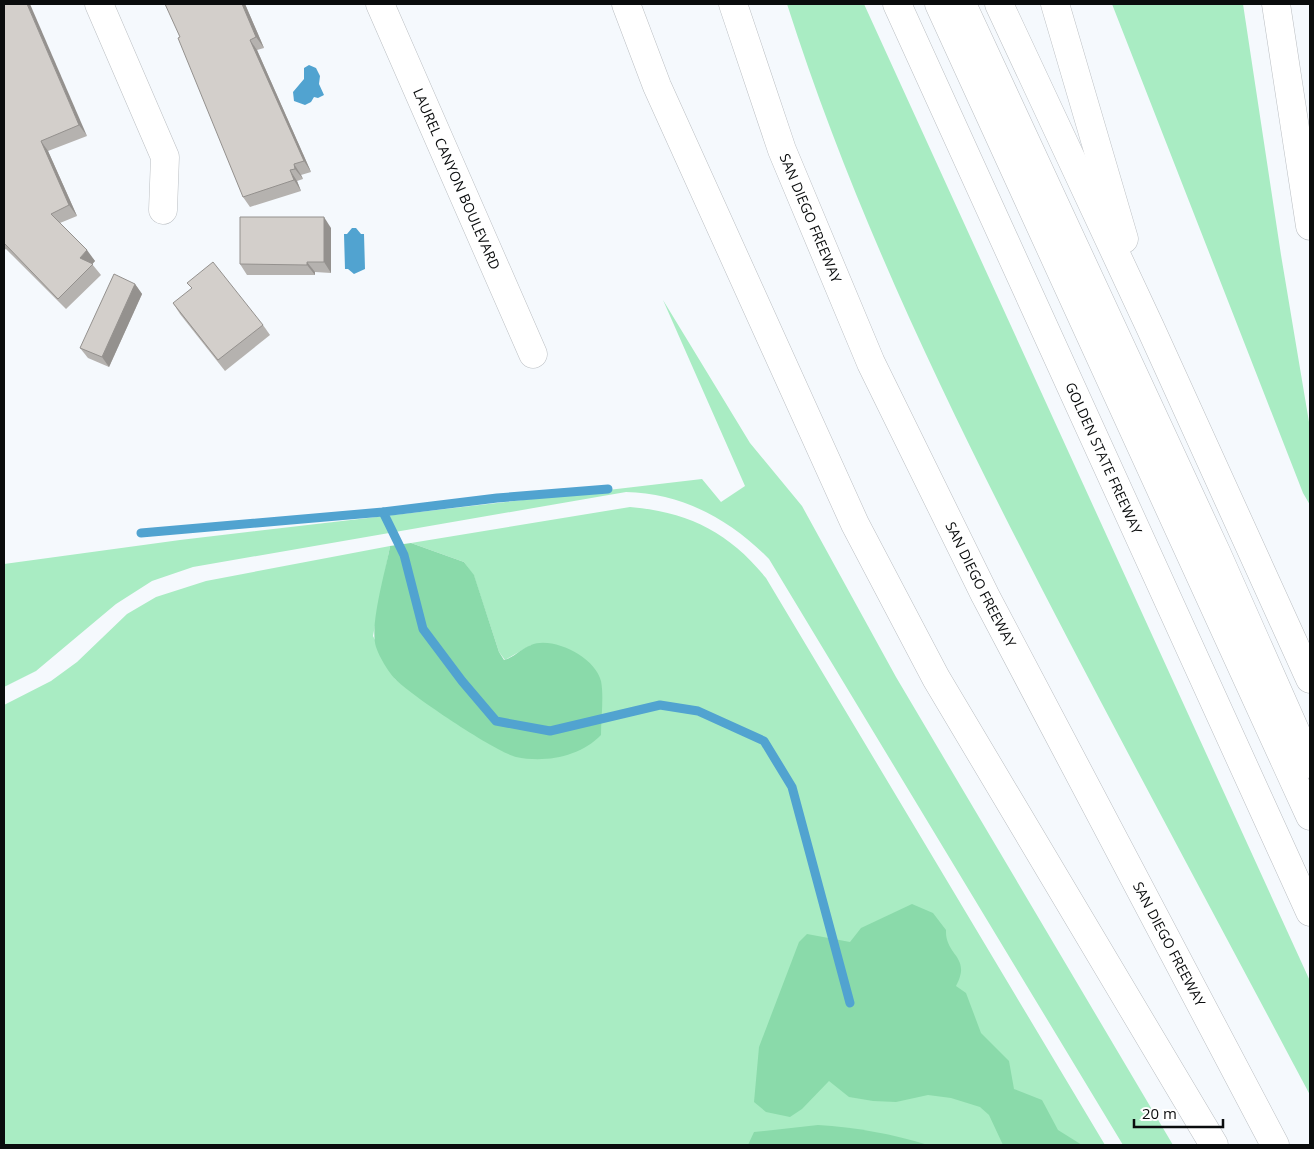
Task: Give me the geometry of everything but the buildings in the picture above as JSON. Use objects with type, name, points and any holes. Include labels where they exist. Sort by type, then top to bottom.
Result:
[{"type":"main road","points":[[99,4],[165,157],[163,210]]},
{"type":"main road","name":"LAUREL CANYON BOULEVARD","points":[[380,4],[533,354]]},
{"type":"main road","points":[[626,4],[656,86],[855,524],[936,678],[1214,1145]]},
{"type":"main road","name":"SAN DIEGO FREEWAY","points":[[733,4],[782,150],[871,363],[990,604],[1275,1145]]},
{"type":"main road","name":"GOLDEN STATE FREEWAY","points":[[897,4],[1310,912]]},
{"type":"main road","points":[[939,4],[1310,816]]},
{"type":"main road","points":[[962,4],[1217,554],[1310,764]]},
{"type":"main road","points":[[999,4],[1150,326],[1310,679]]},
{"type":"main road","points":[[1055,4],[1150,326]]},
{"type":"main road","points":[[1276,4],[1310,226]]},
{"type":"green space","points":[[787,4],[864,4],[1310,981],[1310,1095],[1070,643],[952,409],[879,250],[846,169],[815,87]]},
{"type":"green space","points":[[1112,4],[1243,4],[1281,255],[1310,428],[1310,505],[1303,493]]},
{"type":"green space","points":[[663,300],[750,443],[802,506],[896,677],[1173,1145],[1123,1145],[769,559],[721,520],[685,503],[666,497],[626,492],[193,567],[152,581],[116,604],[36,671],[4,687],[4,564],[180,540],[702,479],[721,502],[745,486]]},
{"type":"green space","points":[[630,507],[671,514],[706,527],[737,548],[766,578],[1105,1145],[4,1145],[4,705],[51,681],[77,662],[127,614],[156,597],[206,581],[390,546],[373,636],[395,679],[431,706],[490,744],[515,756],[539,759],[601,707],[600,679],[587,662],[531,645],[505,660],[499,652],[474,576],[464,562],[411,543]]},
{"type":"green space","points":[[411,543],[464,562],[474,575],[499,652],[504,660],[528,646],[550,643],[572,651],[591,664],[597,672],[602,687],[601,735],[593,743],[583,749],[562,756],[539,759],[516,757],[490,745],[454,722],[418,698],[395,679],[384,664],[376,647],[374,637],[376,612],[390,546]]},
{"type":"green space","points":[[912,904],[933,913],[946,930],[949,946],[960,962],[960,976],[956,986],[966,993],[981,1033],[1009,1061],[1014,1089],[1042,1100],[1058,1130],[1082,1145],[1003,1145],[989,1115],[980,1107],[951,1098],[928,1095],[896,1102],[849,1097],[829,1081],[802,1109],[790,1117],[766,1112],[754,1102],[759,1047],[799,942],[807,934],[850,942],[861,928]]},
{"type":"green space","points":[[818,1125],[846,1127],[928,1145],[748,1145],[754,1132]]},
{"type":"water","points":[[309,65],[316,68],[320,76],[319,84],[324,95],[318,98],[314,97],[311,102],[305,105],[294,101],[293,92],[304,79],[304,68]]},
{"type":"water","points":[[352,228],[356,228],[361,234],[364,234],[365,269],[354,274],[345,269],[344,234],[347,234]]},
{"type":"waterway","points":[[141,533],[383,512],[497,498],[608,489]]},
{"type":"waterway","points":[[383,512],[404,555],[423,629],[462,681],[496,721],[550,731],[660,705],[698,711],[764,741],[792,787],[850,1003]]}]
